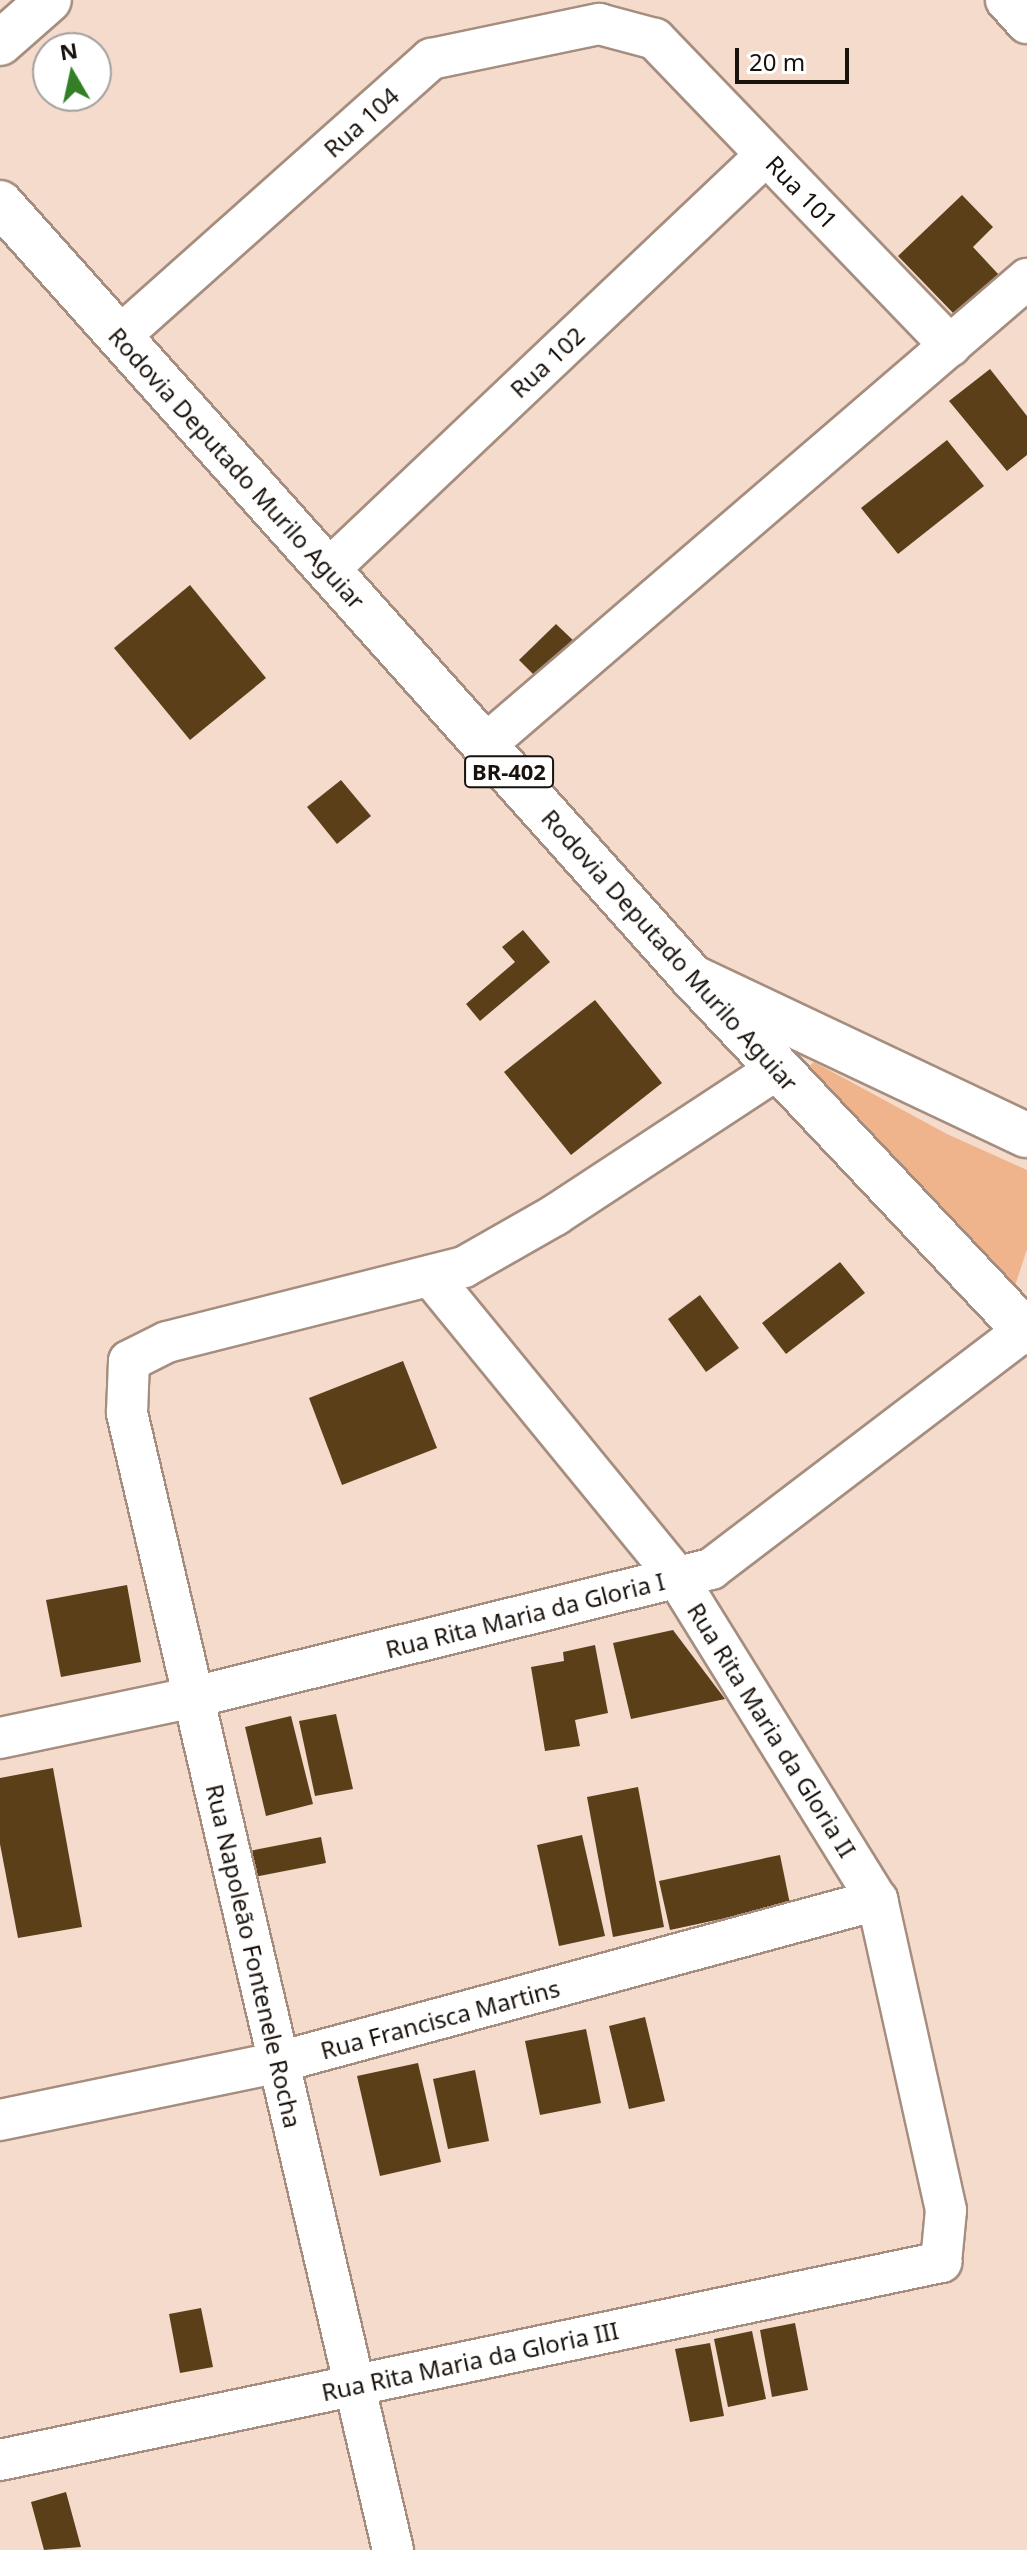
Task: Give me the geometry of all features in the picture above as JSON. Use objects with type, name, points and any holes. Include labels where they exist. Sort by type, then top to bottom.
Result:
[{"type":"main road","points":[[0,43],[49,0]]},
{"type":"main road","name":"Rodovia Deputado Murilo Aguiar","points":[[0,203],[692,977],[1027,1330]]},
{"type":"main road","points":[[692,977],[1027,1135]]},
{"type":"street","points":[[1006,0],[1027,23]]},
{"type":"street","name":"Rua 104","points":[[119,337],[431,59],[599,24],[655,39]]},
{"type":"street","name":"Rua 101","points":[[655,39],[950,346]]},
{"type":"street","name":"Rua 102","points":[[328,570],[766,155]]},
{"type":"street","points":[[485,745],[1027,279]]},
{"type":"street","points":[[431,1276],[464,1267],[555,1215],[777,1069]]},
{"type":"street","name":"Rua Napoleão Fontenele Rocha","points":[[393,2550],[127,1413],[129,1361],[167,1342],[431,1276]]},
{"type":"street","name":"Rua Rita Maria da Gloria II","points":[[431,1276],[677,1577],[877,1900],[946,2210],[941,2262]]},
{"type":"street","name":"Rua Rita Maria da Gloria I","points":[[0,1738],[194,1697],[711,1569],[1027,1330]]},
{"type":"street","name":"Rua Francisca Martins","points":[[0,2120],[279,2062],[877,1900]]},
{"type":"street","name":"Rua Rita Maria da Gloria III","points":[[0,2460],[941,2262]]},
{"type":"shaded area","points":[[814,1062],[947,1134],[1027,1170],[1027,1249],[1011,1298],[805,1070]]},
{"type":"building","points":[[962,195],[993,227],[973,247],[999,275],[955,315],[898,256]]},
{"type":"building","points":[[990,369],[1027,416],[1027,455],[1007,471],[949,401]]},
{"type":"building","points":[[947,440],[984,486],[898,554],[861,508]]},
{"type":"building","points":[[190,585],[266,678],[190,740],[114,648]]},
{"type":"building","points":[[556,624],[577,644],[540,681],[519,660]]},
{"type":"building","points":[[341,780],[371,816],[337,844],[307,807]]},
{"type":"building","points":[[523,930],[550,962],[480,1021],[466,1004],[515,962],[502,947]]},
{"type":"building","points":[[595,1000],[662,1083],[571,1155],[504,1072]]},
{"type":"building","points":[[840,1262],[865,1293],[786,1354],[762,1323]]},
{"type":"building","points":[[700,1295],[739,1348],[706,1372],[668,1319]]},
{"type":"building","points":[[403,1361],[437,1448],[342,1485],[309,1398]]},
{"type":"building","points":[[127,1585],[141,1662],[61,1677],[46,1600]]},
{"type":"building","points":[[673,1630],[725,1699],[631,1719],[613,1643]]},
{"type":"building","points":[[595,1645],[608,1713],[575,1720],[580,1746],[545,1751],[531,1667],[564,1661],[563,1652]]},
{"type":"building","points":[[336,1714],[353,1789],[315,1796],[299,1721]]},
{"type":"building","points":[[291,1716],[313,1804],[266,1816],[245,1727]]},
{"type":"building","points":[[53,1768],[82,1927],[18,1938],[0,1844],[0,1778]]},
{"type":"building","points":[[638,1787],[664,1927],[613,1937],[587,1797]]},
{"type":"building","points":[[582,1835],[605,1936],[559,1946],[537,1845]]},
{"type":"building","points":[[321,1837],[326,1863],[244,1879],[239,1853]]},
{"type":"building","points":[[780,1855],[790,1904],[670,1930],[659,1881]]},
{"type":"building","points":[[645,2017],[665,2101],[629,2109],[609,2026]]},
{"type":"building","points":[[586,2029],[601,2103],[540,2115],[525,2041]]},
{"type":"building","points":[[418,2063],[441,2162],[380,2176],[357,2076]]},
{"type":"building","points":[[475,2070],[489,2141],[448,2149],[433,2079]]},
{"type":"building","points":[[201,2308],[213,2367],[180,2373],[169,2314]]},
{"type":"building","points":[[795,2323],[808,2390],[772,2397],[760,2330]]},
{"type":"building","points":[[752,2331],[766,2399],[728,2407],[714,2339]]},
{"type":"building","points":[[710,2343],[724,2416],[690,2422],[675,2349]]},
{"type":"building","points":[[66,2492],[81,2547],[44,2550],[31,2502]]}]
